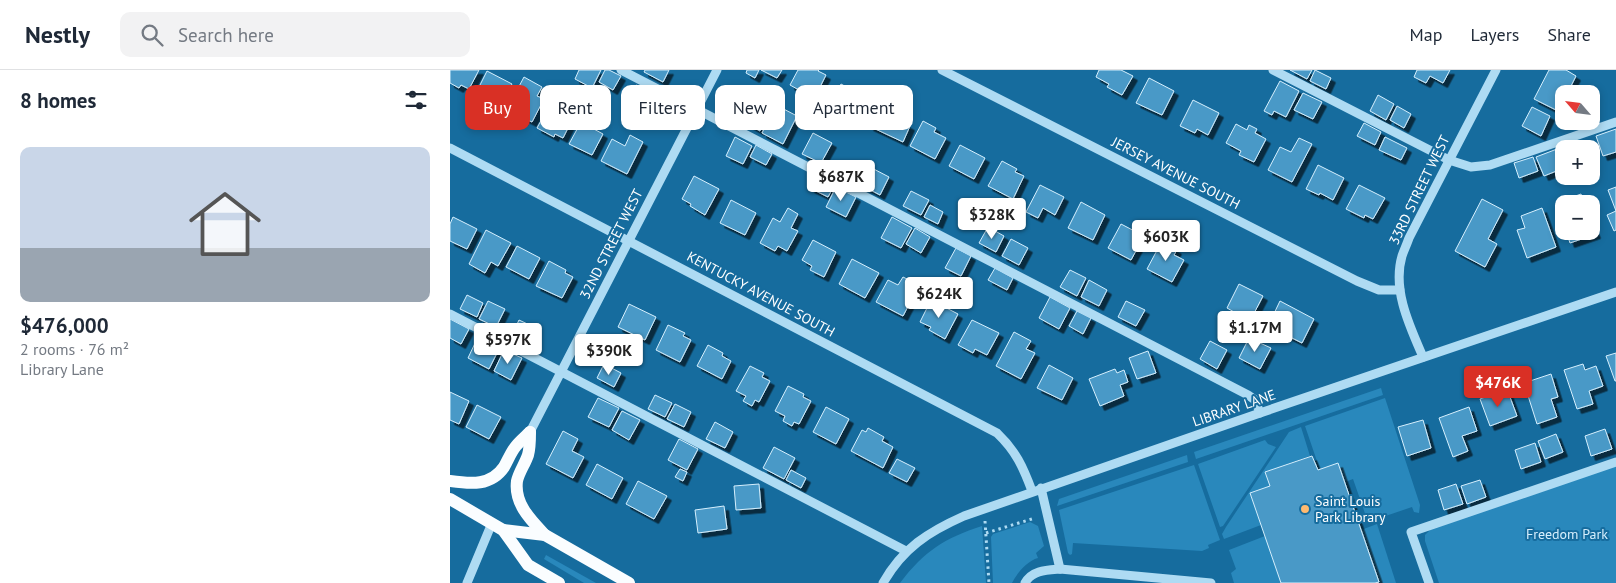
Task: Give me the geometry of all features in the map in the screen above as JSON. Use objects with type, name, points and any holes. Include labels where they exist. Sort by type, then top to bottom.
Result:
[{"type":"main road","points":[[450,481],[468,484],[482,483],[493,478],[500,472],[515,447],[530,432]]},
{"type":"main road","points":[[530,432],[528,454],[517,481],[520,503],[528,518],[545,535],[628,583]]},
{"type":"main road","points":[[450,499],[503,530],[528,564],[559,583]]},
{"type":"main road","points":[[503,530],[545,535]]},
{"type":"street","points":[[621,70],[650,85]]},
{"type":"street","name":"32ND STREET WEST","points":[[705,93],[717,70]]},
{"type":"street","name":"JERSEY AVENUE SOUTH","points":[[942,70],[1358,282],[1379,290],[1400,290]]},
{"type":"street","points":[[1273,70],[1449,160],[1471,167],[1490,165],[1616,122]]},
{"type":"street","name":"33RD STREET WEST","points":[[1423,357],[1400,290],[1399,275],[1402,256],[1496,70]]},
{"type":"street","points":[[705,113],[1248,395],[1255,400],[1260,413]]},
{"type":"street","name":"32ND STREET WEST","points":[[530,432],[686,130]]},
{"type":"street","name":"KENTUCKY AVENUE SOUTH","points":[[450,148],[997,433],[1018,456],[1047,513],[1060,569]]},
{"type":"street","name":"LIBRARY LANE","points":[[883,583],[906,551],[920,539],[938,528],[984,508],[1616,292]]},
{"type":"street","points":[[450,314],[906,551]]},
{"type":"street","points":[[1429,583],[1411,532],[1616,462]]},
{"type":"street","points":[[467,583],[492,523]]},
{"type":"street","points":[[1025,583],[1036,573],[1060,569],[1211,583]]},
{"type":"path","points":[[984,508],[989,583]]},
{"type":"path","points":[[986,533],[1047,513]]},
{"type":"green space","points":[[1381,388],[1383,395],[1196,459],[1194,452]]},
{"type":"green space","points":[[1385,398],[1420,505],[1419,513],[1414,512],[1412,507],[1368,522],[1353,479],[1345,482],[1338,463],[1320,470],[1305,426]]},
{"type":"green space","points":[[1301,427],[1310,456],[1265,472],[1270,486],[1250,493],[1261,525],[1224,539],[1222,534],[1226,527],[1289,432]]},
{"type":"green space","points":[[1265,440],[1268,444],[1276,447],[1223,526],[1220,527],[1198,464]]},
{"type":"green space","points":[[1187,455],[1188,462],[1057,506],[1059,499]]},
{"type":"green space","points":[[1194,465],[1220,540],[1208,545],[1209,548],[1202,551],[1073,543],[1072,554],[1068,553],[1059,510]]},
{"type":"green space","name":"Freedom Park","points":[[1616,466],[1616,583],[1439,583],[1425,541],[1425,535],[1431,529]]},
{"type":"green space","points":[[1030,522],[1038,526],[1044,546],[1036,553],[1038,558],[1023,568],[1012,583],[993,583],[991,537],[993,534]]},
{"type":"green space","points":[[1377,524],[1396,583],[1375,583],[1361,530]]},
{"type":"green space","points":[[982,526],[986,583],[900,583],[918,562],[936,547],[957,535]]},
{"type":"green space","points":[[1265,536],[1281,583],[1234,583],[1231,573],[1236,569],[1229,550]]},
{"type":"green space","points":[[546,555],[596,583],[584,583],[544,559]]},
{"type":"building","points":[[450,70],[479,70],[471,85],[465,85],[465,87],[461,85],[459,88],[450,83]]},
{"type":"building","points":[[579,70],[601,70],[594,85],[586,85],[575,79]]},
{"type":"building","points":[[605,70],[621,76],[613,90],[611,85],[604,85],[599,82]]},
{"type":"building","points":[[645,70],[669,70],[663,82],[644,72]]},
{"type":"building","points":[[747,70],[759,70],[755,78],[746,73]]},
{"type":"building","points":[[761,70],[782,70],[777,78]]},
{"type":"building","points":[[798,70],[819,70],[826,75],[821,85],[795,85],[795,88],[790,85]]},
{"type":"building","points":[[1099,70],[1121,70],[1133,76],[1122,95],[1107,87],[1109,84],[1096,77]]},
{"type":"building","points":[[1290,70],[1312,70],[1307,79]]},
{"type":"building","points":[[1315,70],[1331,78],[1326,89],[1310,81]]},
{"type":"building","points":[[1417,70],[1450,70],[1443,83],[1430,76],[1426,83],[1414,77]]},
{"type":"building","points":[[1549,70],[1566,70],[1576,76],[1572,85],[1555,85],[1555,110],[1534,99]]},
{"type":"building","points":[[487,71],[512,84],[511,85],[480,85]]},
{"type":"building","points":[[524,77],[540,86],[537,96],[540,97],[540,107],[532,122],[530,121],[530,85],[520,85]]},
{"type":"building","points":[[1149,78],[1174,91],[1162,115],[1136,103]]},
{"type":"building","points":[[1280,81],[1299,91],[1286,117],[1274,111],[1272,115],[1264,111]]},
{"type":"building","points":[[1303,93],[1322,102],[1313,119],[1294,110]]},
{"type":"building","points":[[1378,95],[1394,104],[1386,120],[1370,111]]},
{"type":"building","points":[[1193,100],[1219,113],[1208,135],[1197,129],[1195,133],[1180,126]]},
{"type":"building","points":[[1397,106],[1411,114],[1404,128],[1390,120]]},
{"type":"building","points":[[1532,107],[1550,116],[1541,136],[1522,126]]},
{"type":"building","points":[[785,110],[795,115],[795,120],[783,144],[762,133],[764,130],[785,130]]},
{"type":"building","points":[[923,121],[936,128],[934,132],[946,138],[935,159],[910,146]]},
{"type":"building","points":[[1364,123],[1381,132],[1375,145],[1357,136]]},
{"type":"building","points":[[1236,124],[1247,130],[1249,125],[1257,129],[1255,133],[1266,139],[1254,162],[1239,155],[1241,151],[1226,143]]},
{"type":"building","points":[[1616,129],[1616,152],[1603,156],[1600,140],[1597,140],[1596,136]]},
{"type":"building","points":[[541,130],[567,130],[563,138],[555,134],[554,137]]},
{"type":"building","points":[[577,130],[596,130],[603,134],[592,155],[569,144]]},
{"type":"building","points":[[878,130],[908,130],[903,142]]},
{"type":"building","points":[[813,133],[832,143],[821,163],[802,154]]},
{"type":"building","points":[[630,135],[643,142],[627,174],[601,161],[612,139],[625,146]]},
{"type":"building","points":[[735,137],[752,146],[743,164],[726,156]]},
{"type":"building","points":[[1385,137],[1407,148],[1401,160],[1379,150]]},
{"type":"building","points":[[1299,138],[1312,144],[1292,182],[1268,170],[1280,147],[1291,152]]},
{"type":"building","points":[[756,145],[772,154],[766,165],[750,157]]},
{"type":"building","points":[[960,145],[985,158],[974,179],[949,166]]},
{"type":"building","points":[[1555,150],[1555,172],[1544,176],[1536,157]]},
{"type":"building","points":[[1533,157],[1538,171],[1519,178],[1514,163]]},
{"type":"building","points":[[1002,161],[1017,169],[1015,172],[1024,176],[1013,199],[988,186]]},
{"type":"building","points":[[1318,165],[1344,178],[1333,200],[1320,193],[1319,195],[1306,189]]},
{"type":"building","points":[[868,166],[889,177],[880,195],[859,184]]},
{"type":"building","points":[[694,176],[719,189],[705,215],[682,199]]},
{"type":"building","points":[[816,177],[834,186],[828,197],[810,188]]},
{"type":"building","points":[[1040,185],[1064,197],[1055,215],[1043,208],[1038,218],[1026,212]]},
{"type":"building","points":[[1359,185],[1385,198],[1373,219],[1365,215],[1364,218],[1346,209]]},
{"type":"building","points":[[836,187],[856,197],[846,217],[826,207]]},
{"type":"building","points":[[1616,187],[1616,211],[1608,190]]},
{"type":"building","points":[[911,191],[929,200],[921,215],[903,206]]},
{"type":"building","points":[[1482,199],[1503,210],[1488,239],[1497,244],[1485,267],[1455,251]]},
{"type":"building","points":[[731,200],[756,213],[745,235],[720,223]]},
{"type":"building","points":[[1081,202],[1105,215],[1093,240],[1068,228]]},
{"type":"building","points":[[930,205],[943,212],[938,224],[924,217]]},
{"type":"building","points":[[788,208],[798,214],[791,228],[798,231],[787,251],[778,246],[775,251],[760,243],[773,218],[780,222]]},
{"type":"building","points":[[1542,208],[1556,247],[1527,258],[1517,230],[1525,228],[1521,216]]},
{"type":"building","points":[[1616,211],[1616,230],[1614,231],[1607,215]]},
{"type":"building","points":[[453,217],[477,229],[467,249],[450,241],[450,224]]},
{"type":"building","points":[[892,217],[912,228],[901,248],[881,238]]},
{"type":"building","points":[[1121,224],[1144,236],[1131,260],[1108,248]]},
{"type":"building","points":[[988,227],[1004,236],[996,252],[979,243]]},
{"type":"building","points":[[915,228],[930,237],[921,253],[906,244]]},
{"type":"building","points":[[486,230],[511,243],[498,266],[491,262],[485,273],[469,264]]},
{"type":"building","points":[[1011,239],[1028,248],[1019,265],[1002,256]]},
{"type":"building","points":[[813,240],[836,252],[824,277],[810,270],[812,266],[802,260]]},
{"type":"building","points":[[1162,241],[1177,250],[1174,255],[1184,260],[1172,282],[1147,269]]},
{"type":"building","points":[[517,246],[540,258],[529,279],[506,267]]},
{"type":"building","points":[[956,248],[971,256],[961,276],[945,268]]},
{"type":"building","points":[[852,259],[879,273],[865,298],[839,284]]},
{"type":"building","points":[[549,261],[566,270],[565,273],[573,277],[562,298],[536,286]]},
{"type":"building","points":[[995,268],[1013,278],[1007,290],[988,280]]},
{"type":"building","points":[[1070,270],[1086,278],[1077,296],[1060,287]]},
{"type":"building","points":[[903,277],[913,282],[909,290],[915,293],[903,316],[876,302],[888,280],[898,285]]},
{"type":"building","points":[[1089,280],[1107,290],[1099,306],[1081,297]]},
{"type":"building","points":[[1239,284],[1263,296],[1250,321],[1227,308]]},
{"type":"building","points":[[467,295],[483,303],[477,317],[460,309]]},
{"type":"building","points":[[1050,297],[1070,308],[1059,329],[1039,318]]},
{"type":"building","points":[[931,300],[958,314],[945,339],[929,330],[931,327],[920,322]]},
{"type":"building","points":[[488,301],[505,309],[496,327],[479,319]]},
{"type":"building","points":[[1126,301],[1145,310],[1136,326],[1118,317]]},
{"type":"building","points":[[1280,301],[1314,319],[1302,343],[1268,326]]},
{"type":"building","points":[[629,304],[656,317],[645,340],[618,327]]},
{"type":"building","points":[[1077,311],[1091,318],[1083,334],[1069,326]]},
{"type":"building","points":[[450,319],[469,329],[461,344],[450,338]]},
{"type":"building","points":[[519,320],[536,328],[528,343],[512,335]]},
{"type":"building","points":[[972,320],[999,333],[987,355],[975,349],[973,353],[958,345]]},
{"type":"building","points":[[668,325],[685,333],[683,336],[691,340],[680,362],[656,350]]},
{"type":"building","points":[[1014,332],[1031,341],[1026,349],[1035,353],[1021,379],[996,366]]},
{"type":"building","points":[[1249,338],[1271,348],[1260,369],[1239,358]]},
{"type":"building","points":[[477,339],[499,349],[489,369],[468,358]]},
{"type":"building","points":[[1210,341],[1227,350],[1217,369],[1200,359]]},
{"type":"building","points":[[708,345],[723,353],[722,356],[731,361],[722,379],[697,366]]},
{"type":"building","points":[[504,350],[522,358],[511,380],[494,371]]},
{"type":"building","points":[[1148,351],[1156,373],[1137,379],[1129,358]]},
{"type":"building","points":[[1616,353],[1616,381],[1615,381],[1606,356]]},
{"type":"building","points":[[604,364],[621,373],[614,387],[597,378]]},
{"type":"building","points":[[1583,364],[1585,370],[1596,366],[1603,386],[1589,391],[1593,404],[1577,409],[1564,370]]},
{"type":"building","points":[[1049,365],[1073,378],[1062,400],[1037,388]]},
{"type":"building","points":[[750,366],[764,373],[762,377],[770,381],[759,402],[755,400],[752,406],[743,401],[746,396],[736,391]]},
{"type":"building","points":[[1115,369],[1117,373],[1124,370],[1128,382],[1120,385],[1124,396],[1100,406],[1089,379]]},
{"type":"building","points":[[1551,374],[1558,397],[1551,399],[1557,417],[1537,424],[1524,383]]},
{"type":"building","points":[[788,386],[804,394],[803,397],[811,401],[799,424],[794,422],[792,426],[783,421],[785,416],[775,411]]},
{"type":"building","points":[[1507,389],[1517,416],[1490,426],[1480,399]]},
{"type":"building","points":[[450,392],[469,401],[459,424],[450,420]]},
{"type":"building","points":[[655,395],[672,403],[665,417],[648,409]]},
{"type":"building","points":[[598,398],[619,408],[609,427],[588,417]]},
{"type":"building","points":[[675,404],[691,412],[684,427],[667,419]]},
{"type":"building","points":[[477,405],[501,417],[489,439],[466,427]]},
{"type":"building","points":[[826,407],[849,419],[836,444],[813,432]]},
{"type":"building","points":[[1469,407],[1477,431],[1462,436],[1468,451],[1453,457],[1439,418]]},
{"type":"building","points":[[622,411],[640,420],[629,440],[612,430]]},
{"type":"building","points":[[1423,420],[1431,448],[1407,456],[1398,427]]},
{"type":"building","points":[[715,422],[733,432],[725,448],[706,439]]},
{"type":"building","points":[[868,428],[884,437],[882,441],[893,447],[883,468],[851,451],[862,430],[866,432]]},
{"type":"building","points":[[1605,429],[1612,449],[1591,456],[1585,436]]},
{"type":"building","points":[[563,431],[578,439],[572,451],[584,457],[573,478],[546,464]]},
{"type":"building","points":[[1556,434],[1563,452],[1545,459],[1538,441]]},
{"type":"building","points":[[679,439],[698,449],[687,470],[668,460]]},
{"type":"building","points":[[1535,443],[1541,462],[1521,469],[1515,450]]},
{"type":"building","points":[[774,447],[795,458],[784,479],[763,468]]},
{"type":"building","name":"Saint Louis Park Library","points":[[1312,456],[1318,470],[1338,463],[1379,582],[1281,583],[1250,493],[1270,486],[1265,472]]},
{"type":"building","points":[[897,459],[915,468],[907,482],[889,473]]},
{"type":"building","points":[[597,464],[623,478],[612,499],[586,485]]},
{"type":"building","points":[[680,469],[687,472],[683,481],[675,477]]},
{"type":"building","points":[[791,470],[806,478],[801,488],[786,480]]},
{"type":"building","points":[[1480,480],[1486,497],[1467,504],[1461,486]]},
{"type":"building","points":[[638,481],[667,496],[654,519],[626,504]]},
{"type":"building","points":[[759,484],[761,508],[736,510],[734,486]]},
{"type":"building","points":[[1456,484],[1463,504],[1444,510],[1438,490]]},
{"type":"building","points":[[724,506],[727,529],[698,533],[695,510]]},
{"type":"place","name":"Saint Louis Park Library","points":[[1305,509]]}]
